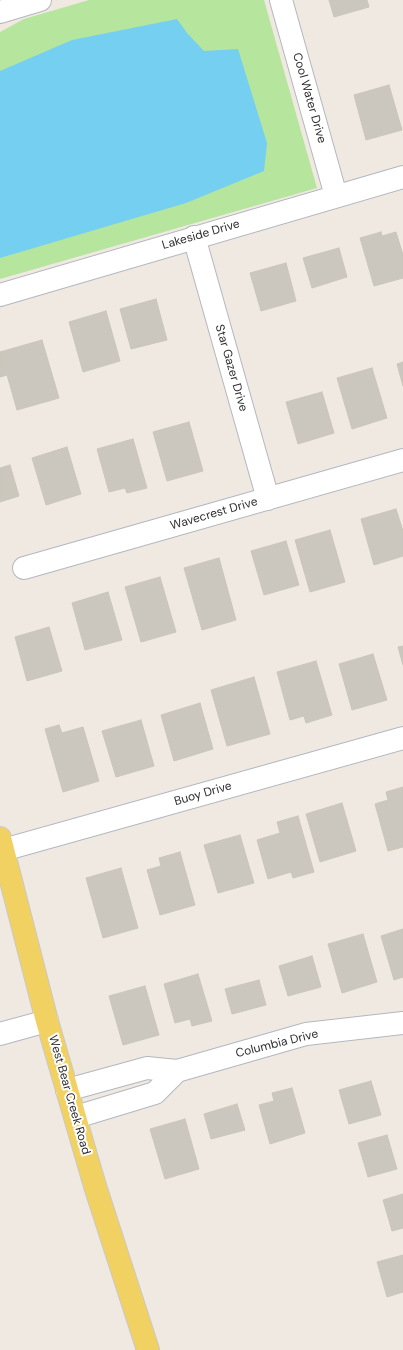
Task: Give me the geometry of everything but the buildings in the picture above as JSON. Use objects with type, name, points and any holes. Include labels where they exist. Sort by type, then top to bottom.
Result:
[{"type":"main road","name":"West Bear Creek Road","points":[[2,844],[47,1021],[95,1186],[148,1350]]},
{"type":"street","points":[[0,12],[40,0]]},
{"type":"street","name":"Cool Water Drive","points":[[281,0],[336,196]]},
{"type":"street","name":"Lakeside Drive","points":[[0,295],[403,177]]},
{"type":"street","name":"Star Gazer Drive","points":[[194,238],[268,499]]},
{"type":"street","name":"Wavecrest Drive","points":[[24,568],[403,460]]},
{"type":"street","name":"Buoy Drive","points":[[2,844],[403,738]]},
{"type":"street","points":[[0,1034],[47,1021]]},
{"type":"street","name":"Columbia Drive","points":[[67,1090],[147,1068],[177,1071],[306,1034],[403,1023]]},
{"type":"street","points":[[76,1117],[156,1093],[177,1071]]},
{"type":"green space","points":[[89,0],[264,0],[317,188],[0,279],[0,32],[24,19]]},
{"type":"water","points":[[177,19],[187,33],[204,51],[238,49],[267,143],[264,171],[186,203],[0,258],[0,71],[72,40]]}]
